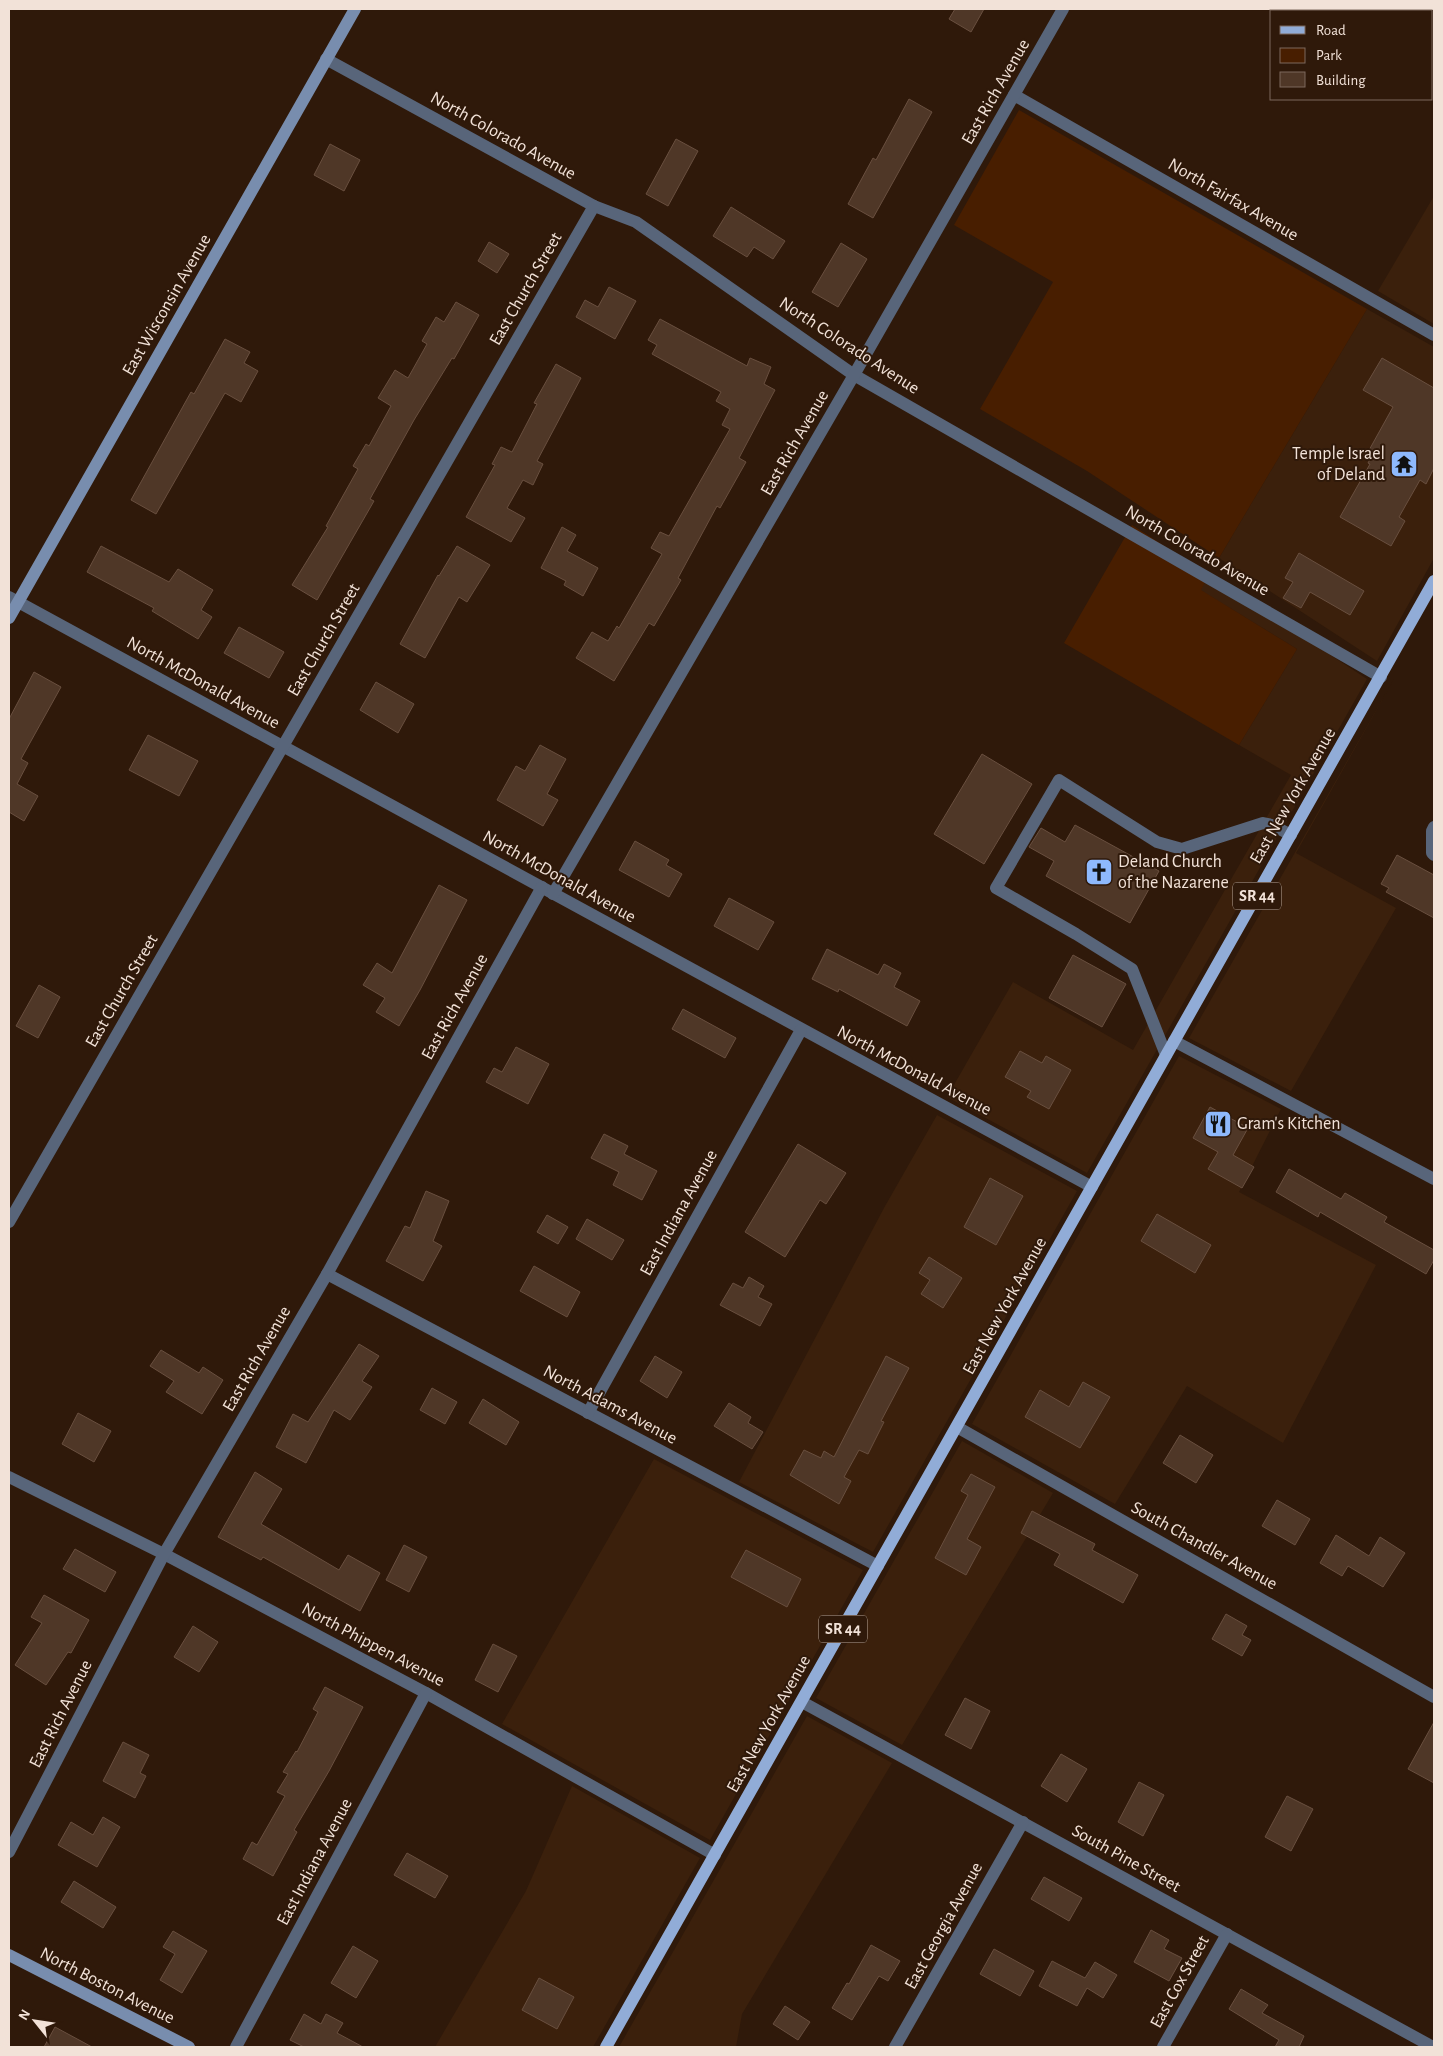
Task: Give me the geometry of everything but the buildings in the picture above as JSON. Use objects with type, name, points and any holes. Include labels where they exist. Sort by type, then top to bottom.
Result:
[{"type":"main road","name":"East New York Avenue","points":[[606,2047],[1166,1055],[1382,677],[1434,581]]},
{"type":"street","name":"East Wisconsin Avenue","points":[[9,618],[13,599],[355,9]]},
{"type":"street","name":"East Rich Avenue","points":[[553,894],[854,375],[1063,9]]},
{"type":"street","name":"North Colorado Avenue","points":[[326,59],[594,206],[636,222],[854,375],[1382,677]]},
{"type":"street","name":"North Fairfax Avenue","points":[[1014,95],[1434,335]]},
{"type":"street","name":"East Church Street","points":[[9,1222],[594,206]]},
{"type":"street","name":"North McDonald Avenue","points":[[13,599],[1092,1187]]},
{"type":"street","points":[[1166,1055],[1132,969],[996,888],[1059,780],[1157,842],[1182,849],[1263,824],[1272,825],[1291,835]]},
{"type":"street","points":[[1434,827],[1432,831],[1432,853],[1434,855]]},
{"type":"street","name":"East Rich Avenue","points":[[9,1852],[164,1554],[327,1274],[542,887]]},
{"type":"street","name":"East Indiana Avenue","points":[[588,1413],[801,1030]]},
{"type":"street","points":[[1174,1041],[1433,1174]]},
{"type":"street","name":"North Adams Avenue","points":[[327,1274],[878,1566]]},
{"type":"street","name":"South Chandler Avenue","points":[[957,1427],[1434,1696]]},
{"type":"street","name":"North Phippen Avenue","points":[[9,1477],[164,1554],[426,1693],[715,1855]]},
{"type":"street","name":"East Indiana Avenue","points":[[236,2047],[426,1693]]},
{"type":"street","name":"South Pine Street","points":[[802,1702],[1433,2047]]},
{"type":"street","name":"East Georgia Avenue","points":[[895,2047],[1022,1822]]},
{"type":"street","name":"East Cox Street","points":[[1164,2047],[1227,1934]]},
{"type":"street","name":"North Boston Avenue","points":[[9,1955],[189,2047]]},
{"type":"shaded area","points":[[1434,196],[1434,324],[1378,291]]},
{"type":"shaded area","points":[[1367,309],[1434,347],[1434,558],[1377,661],[1219,558]]},
{"type":"shaded area","points":[[1209,575],[1367,679],[1087,1173],[947,1097],[1013,982],[1133,1050],[1291,775],[1239,745],[1297,649],[1200,590]]},
{"type":"shaded area","points":[[1394,679],[1296,853],[1396,908],[1291,1091],[1189,1038]]},
{"type":"shaded area","points":[[1179,1056],[1281,1109],[1239,1192],[1376,1265],[1283,1443],[1187,1386],[1115,1504],[972,1424]]},
{"type":"shaded area","points":[[937,1115],[1077,1191],[873,1552],[739,1482],[884,1208]]},
{"type":"shaded area","points":[[962,1441],[1053,1493],[902,1745],[816,1698]]},
{"type":"shaded area","points":[[654,1459],[863,1570],[710,1840],[502,1724]]},
{"type":"shaded area","points":[[807,1716],[892,1763],[742,2014],[736,2047],[619,2047]]},
{"type":"shaded area","points":[[572,1786],[700,1858],[593,2047],[435,2047],[526,1891]]},
{"type":"green space","points":[[1019,110],[1367,309],[1219,558],[1087,471],[980,409],[1053,282],[954,225]]},
{"type":"green space","points":[[1132,525],[1209,575],[1201,590],[1297,649],[1239,745],[1064,643]]},
{"type":"place","name":"Temple Israel of Deland","points":[[1404,464]]},
{"type":"place","name":"Deland Church of the Nazarene","points":[[1099,872]]},
{"type":"place","name":"Gram's Kitchen","points":[[1218,1124]]}]
